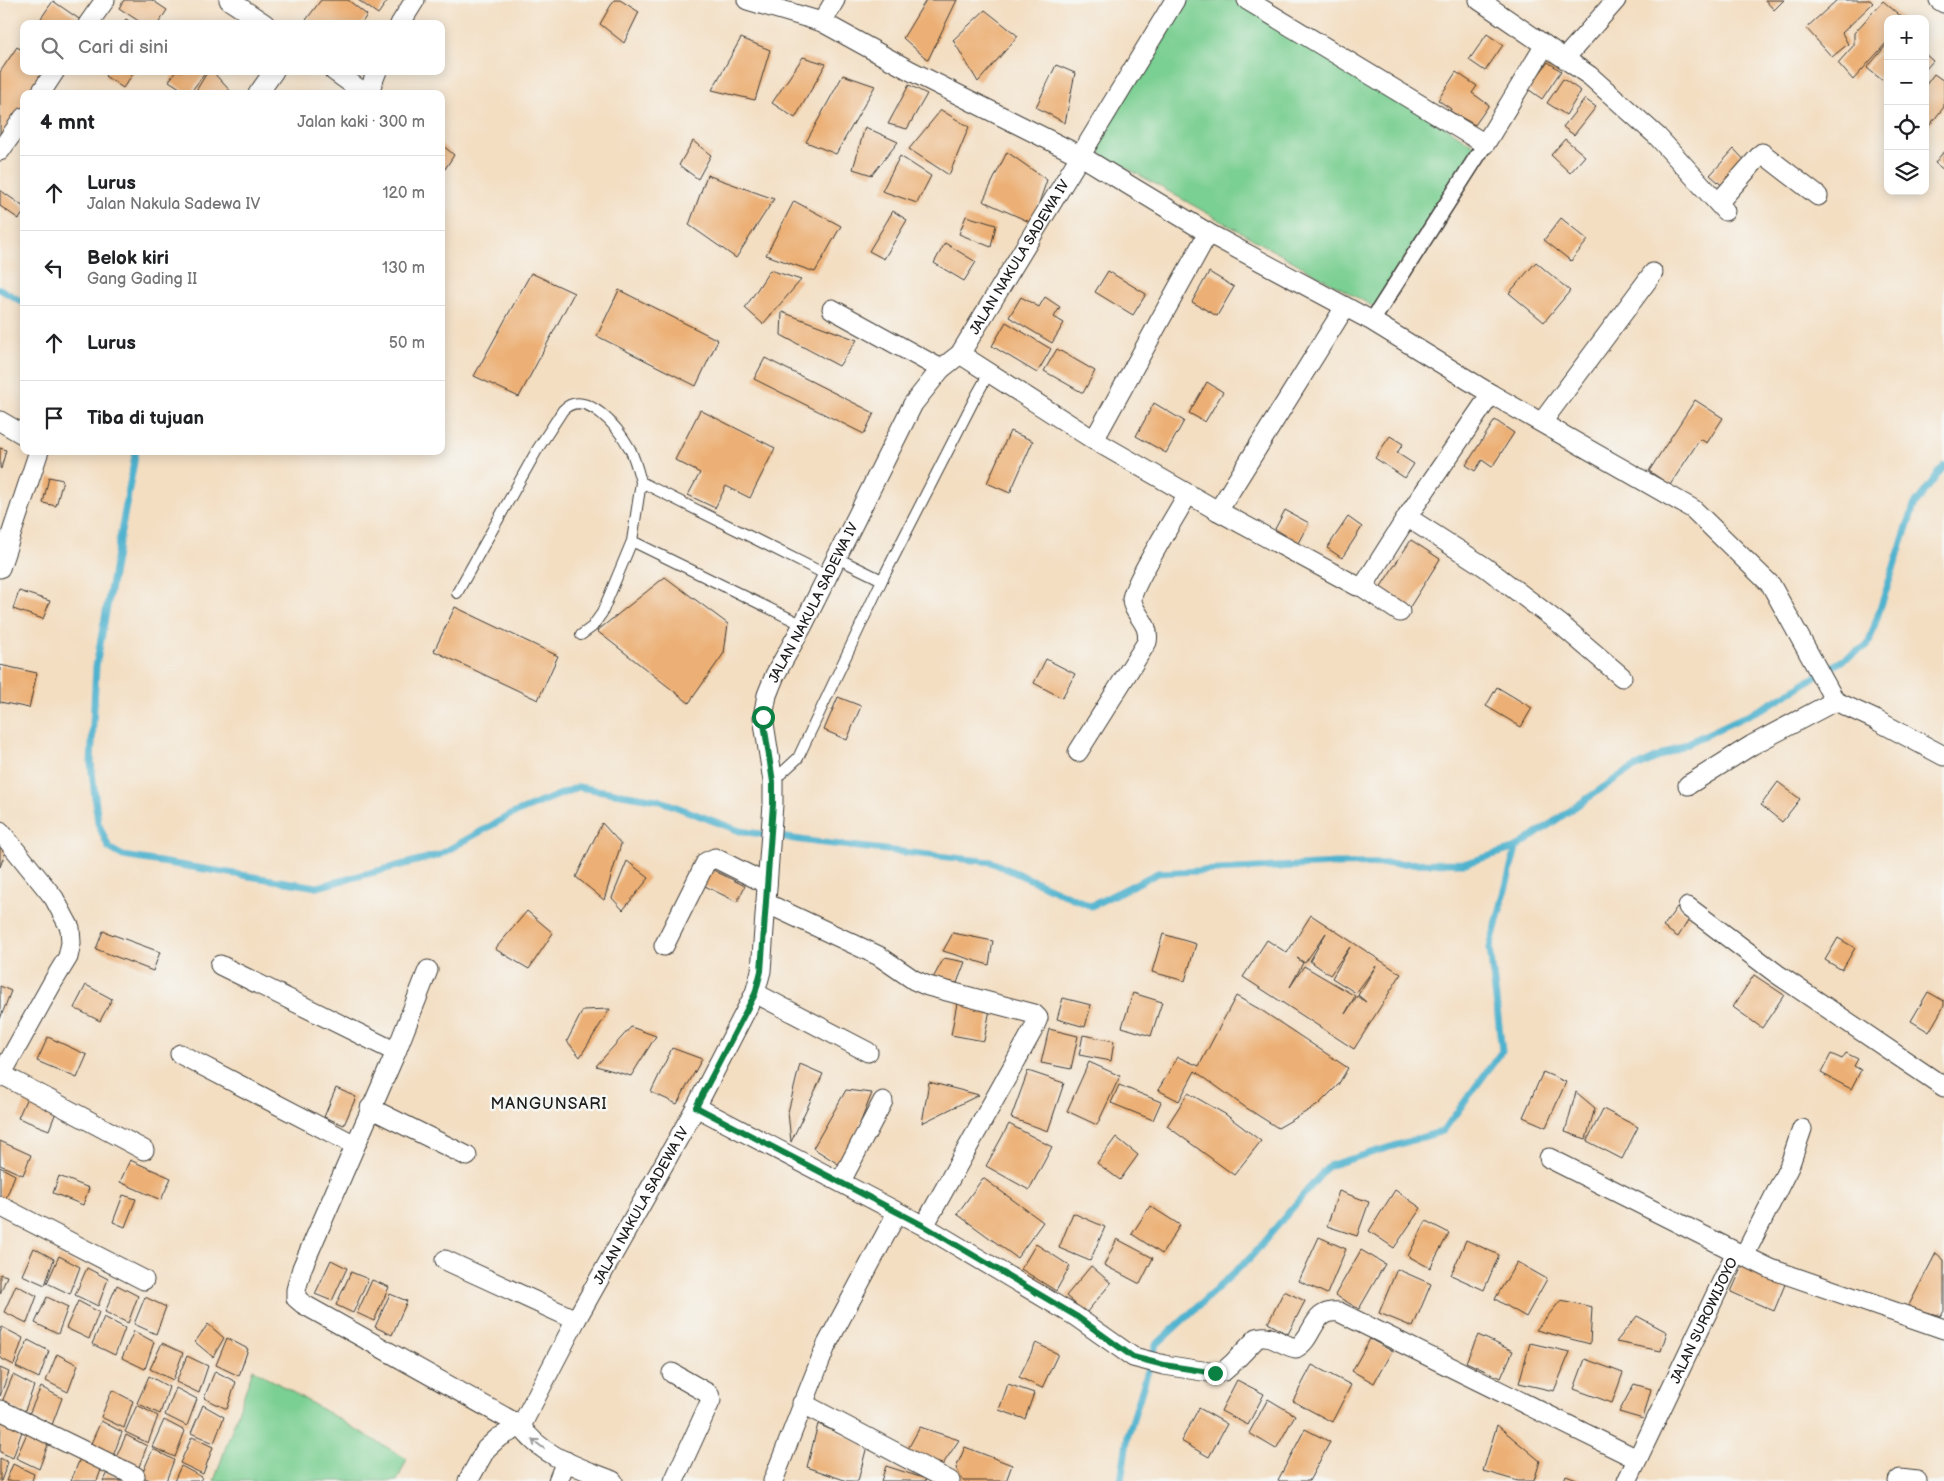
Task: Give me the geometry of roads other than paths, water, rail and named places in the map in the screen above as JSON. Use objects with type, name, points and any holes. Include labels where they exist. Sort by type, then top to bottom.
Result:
[{"type":"street","points":[[91,20],[105,0]]},
{"type":"street","points":[[230,0],[259,20]]},
{"type":"street","points":[[402,20],[415,0]]},
{"type":"street","points":[[747,0],[822,22],[911,71],[1081,156],[1208,233],[1372,321],[1491,394],[1693,509],[1771,585],[1832,695],[1944,756]]},
{"type":"street","points":[[822,22],[834,0]]},
{"type":"street","name":"JALAN NAKULA SADEWA IV","points":[[521,1426],[576,1320],[696,1107],[755,994],[761,971],[773,804],[773,782],[763,717],[767,695],[775,675],[803,625],[912,404],[941,369],[960,354],[1174,0]]},
{"type":"street","points":[[1247,0],[1485,144]]},
{"type":"street","points":[[1479,0],[1590,76],[1657,136],[1722,207],[1762,153],[1818,196]]},
{"type":"street","points":[[1565,58],[1616,0]]},
{"type":"street","points":[[1940,0],[1944,4]]},
{"type":"street","points":[[1372,321],[1485,144],[1545,45]]},
{"type":"street","points":[[43,90],[52,75]]},
{"type":"street","points":[[261,90],[271,75]]},
{"type":"street","points":[[340,75],[361,90]]},
{"type":"street","points":[[369,90],[375,75]]},
{"type":"street","points":[[0,151],[20,123]]},
{"type":"street","points":[[1094,440],[1208,233]]},
{"type":"street","points":[[1542,422],[1653,273]]},
{"type":"street","points":[[1218,511],[1345,307]]},
{"type":"street","points":[[832,308],[941,369]]},
{"type":"street","points":[[960,354],[1094,440],[1218,511],[1354,585],[1361,586],[1400,612]]},
{"type":"street","points":[[1361,586],[1366,582],[1407,517],[1491,394]]},
{"type":"street","points":[[0,421],[20,433]]},
{"type":"street","points":[[0,568],[38,455]]},
{"type":"street","points":[[1078,752],[1147,642],[1146,628],[1133,603],[1132,596],[1188,494]]},
{"type":"street","points":[[1407,517],[1485,567],[1559,623],[1622,676]]},
{"type":"street","points":[[1688,784],[1832,695]]},
{"type":"street","points":[[0,831],[54,898],[70,928],[71,942],[68,957],[1,1076],[144,1150]]},
{"type":"street","points":[[664,946],[706,862],[715,858],[767,884]]},
{"type":"street","points":[[766,903],[879,956],[914,980],[928,986],[1034,1014],[1038,1018],[924,1226]]},
{"type":"street","points":[[1688,907],[1777,974],[1944,1087]]},
{"type":"street","points":[[220,965],[396,1052]]},
{"type":"street","points":[[428,970],[396,1052],[302,1268],[296,1290],[296,1298],[303,1304],[521,1426],[528,1436],[546,1450],[566,1461],[613,1481]]},
{"type":"street","points":[[755,994],[868,1052]]},
{"type":"street","points":[[180,1054],[355,1145]]},
{"type":"street","points":[[841,1181],[883,1101]]},
{"type":"street","points":[[696,1107],[924,1226],[1076,1316],[1133,1357],[1197,1371],[1215,1373],[1224,1371],[1257,1338],[1262,1336],[1269,1337],[1290,1347],[1296,1348],[1302,1345],[1316,1321],[1324,1312],[1331,1310],[1339,1312],[1637,1459]]},
{"type":"street","points":[[370,1108],[467,1156]]},
{"type":"street","points":[[1549,1158],[1740,1254],[1789,1167],[1802,1129]]},
{"type":"street","points":[[0,1206],[144,1280]]},
{"type":"street","points":[[773,1481],[802,1403],[826,1346],[897,1213]]},
{"type":"street","name":"JALAN SUROWIJOYO","points":[[1627,1481],[1740,1254],[1771,1269],[1944,1329]]},
{"type":"street","points":[[445,1260],[576,1320]]},
{"type":"street","points":[[672,1373],[709,1394],[711,1400],[674,1481]]},
{"type":"street","points":[[802,1403],[950,1481]]},
{"type":"street","points":[[0,1410],[135,1476]]},
{"type":"street","points":[[468,1481],[486,1449],[498,1438],[521,1426]]},
{"type":"street","points":[[558,1481],[566,1461]]},
{"type":"street","points":[[1898,1481],[1900,1479],[1909,1479],[1917,1481]]},
{"type":"lane","points":[[773,782],[798,758],[882,580],[989,373]]},
{"type":"lane","points":[[457,593],[537,450],[567,406],[577,402],[588,404],[614,426],[630,449],[641,482],[632,541],[602,613],[592,627],[580,635]]},
{"type":"lane","points":[[641,482],[827,575]]},
{"type":"lane","points":[[632,541],[803,625]]},
{"type":"lane","points":[[835,557],[882,580]]},
{"type":"waterway","points":[[0,289],[20,301]]},
{"type":"waterway","points":[[135,455],[96,666],[91,763],[98,823],[109,848],[123,856],[317,887],[439,855],[510,815],[578,787],[658,800],[740,831],[815,842],[991,862],[1091,906],[1158,873],[1335,864],[1466,863],[1516,848]]},
{"type":"waterway","points":[[1121,1481],[1128,1435],[1156,1345],[1250,1258],[1328,1166],[1443,1131],[1502,1051],[1490,948],[1516,848],[1624,773],[1767,706],[1868,645],[1914,506],[1944,466]]},
{"type":"district","name":"MANGUNSARI","points":[[549,1103]]}]
